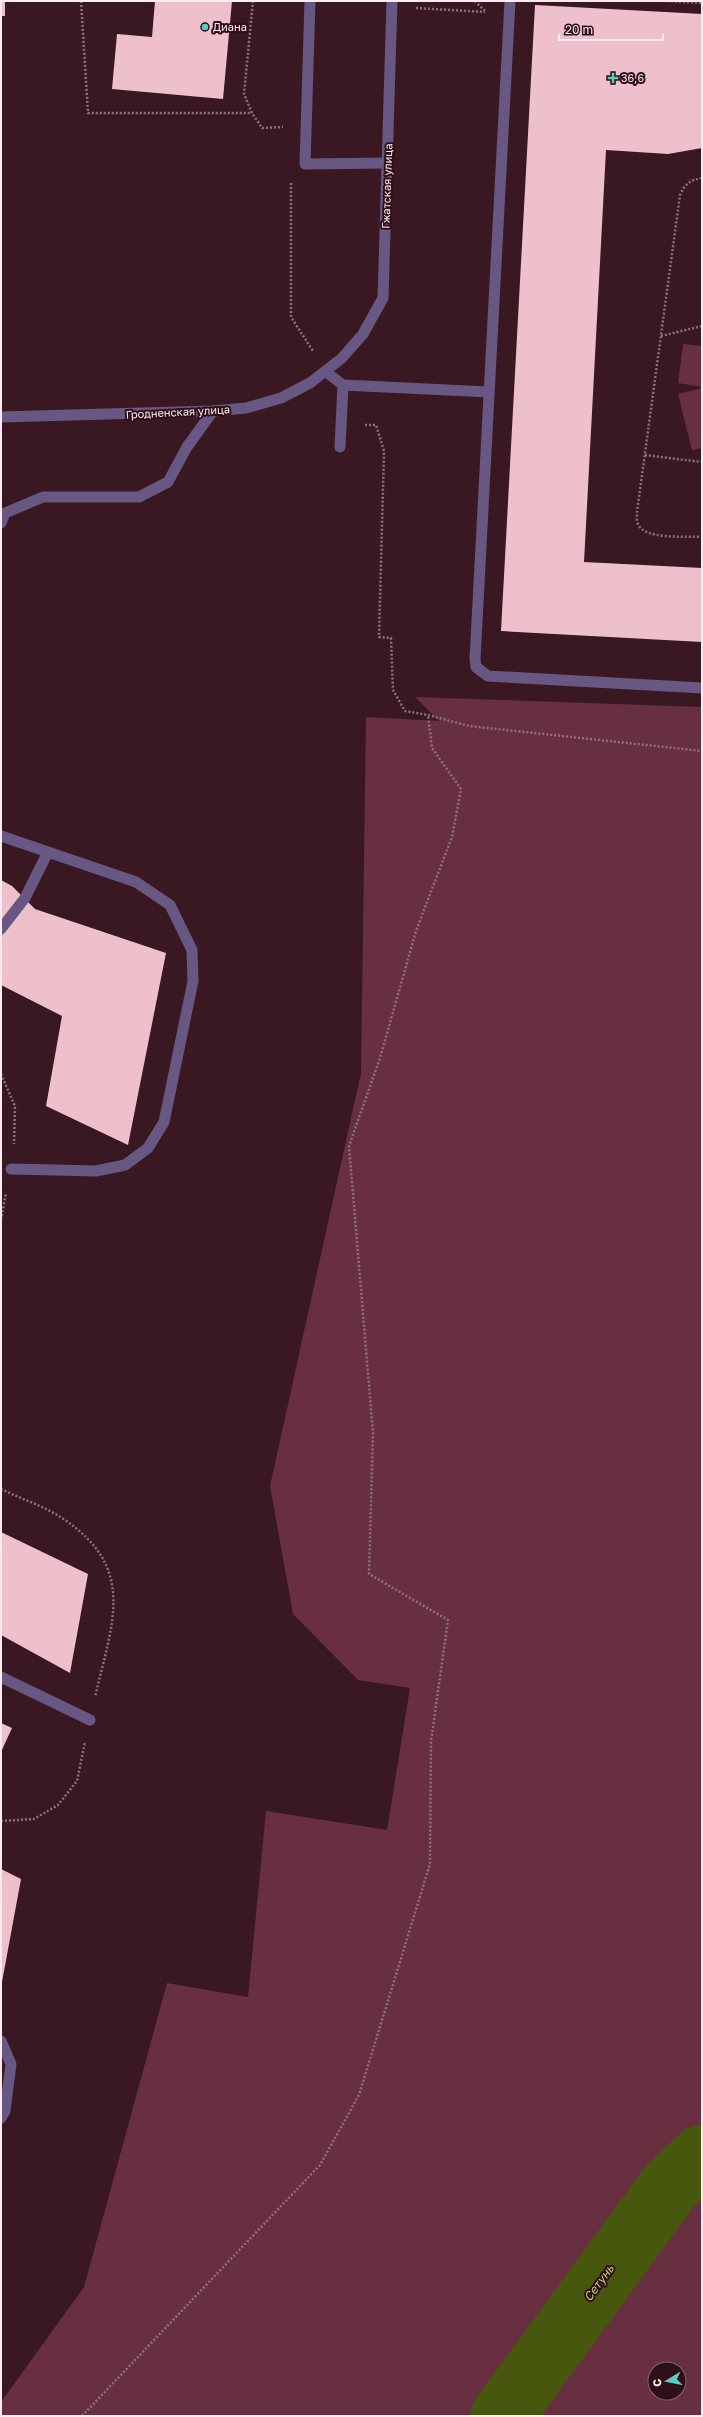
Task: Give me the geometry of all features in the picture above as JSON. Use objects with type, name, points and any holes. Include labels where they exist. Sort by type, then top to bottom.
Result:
[{"type":"street","points":[[310,1],[305,164],[388,163]]},
{"type":"street","name":"Гжатская улица","points":[[342,358],[363,334],[383,298],[392,1]]},
{"type":"street","points":[[510,1],[476,667],[483,674],[488,676],[702,688]]},
{"type":"street","name":"Гродненская улица","points":[[1,417],[213,412],[246,408],[281,398],[310,383],[342,358]]},
{"type":"street","points":[[326,372],[343,385],[489,392]]},
{"type":"street","points":[[340,447],[343,385]]},
{"type":"street","points":[[1,522],[5,513],[43,497],[139,498],[168,482],[186,447],[213,412]]},
{"type":"street","points":[[1,836],[136,882],[170,905],[192,950],[193,981],[164,1122],[148,1148],[126,1165],[96,1171],[10,1169]]},
{"type":"street","points":[[1,929],[25,898],[48,852]]},
{"type":"street","points":[[1,1677],[90,1720]]},
{"type":"street","points":[[1,2041],[11,2064],[6,2111],[1,2118]]},
{"type":"path","points":[[81,1],[88,113],[252,113]]},
{"type":"path","points":[[252,1],[244,94],[252,113],[262,128],[306,126]]},
{"type":"path","points":[[475,1],[486,12]]},
{"type":"path","points":[[667,1],[702,3]]},
{"type":"path","points":[[412,8],[509,12]]},
{"type":"path","points":[[702,178],[693,179],[684,185],[680,195],[637,523],[642,530],[650,534],[702,537]]},
{"type":"path","points":[[291,182],[291,317],[326,372]]},
{"type":"path","points":[[661,336],[702,326]]},
{"type":"path","points":[[341,424],[376,425],[384,450],[379,637],[391,638],[393,690],[405,711],[428,715],[470,726],[702,751]]},
{"type":"path","points":[[645,455],[702,462]]},
{"type":"path","points":[[82,2416],[320,2165],[358,2095],[430,1864],[431,1741],[448,1620],[369,1574],[373,1433],[349,1146],[380,1058],[416,931],[452,837],[461,789],[432,748],[428,715]]},
{"type":"path","points":[[1,1489],[61,1518],[96,1545],[113,1582],[114,1610],[77,1781],[58,1805],[34,1819],[1,1821]]},
{"type":"shaded area","points":[[683,344],[702,346],[702,387],[678,383]]},
{"type":"shaded area","points":[[702,388],[702,448],[692,450],[678,394]]},
{"type":"shaded area","points":[[415,697],[702,707],[702,2416],[1,2416],[1,2402],[84,2287],[167,1983],[248,1997],[266,1811],[387,1830],[410,1688],[358,1680],[293,1614],[270,1486],[361,1073],[366,717],[439,721]]},
{"type":"building","points":[[1,1],[5,1],[5,16],[1,16]]},
{"type":"building","points":[[155,1],[232,1],[223,99],[112,89],[117,34],[152,37]]},
{"type":"building","points":[[535,5],[702,14],[702,148],[668,154],[606,150],[584,562],[702,568],[702,642],[501,631]]},
{"type":"building","points":[[1,880],[12,886],[35,909],[166,953],[128,1145],[46,1106],[62,1016],[1,985]]},
{"type":"building","points":[[1,1532],[88,1574],[70,1673],[1,1635]]},
{"type":"building","points":[[1,1723],[12,1728],[1,1752]]},
{"type":"building","points":[[1,1869],[21,1879],[2,1982],[1,1982]]},
{"type":"waterway","name":"Сетунь","points":[[502,2416],[670,2186],[702,2156]]},
{"type":"place","name":"Диана","points":[[205,27]]},
{"type":"place","name":"36,6","points":[[613,78]]}]
